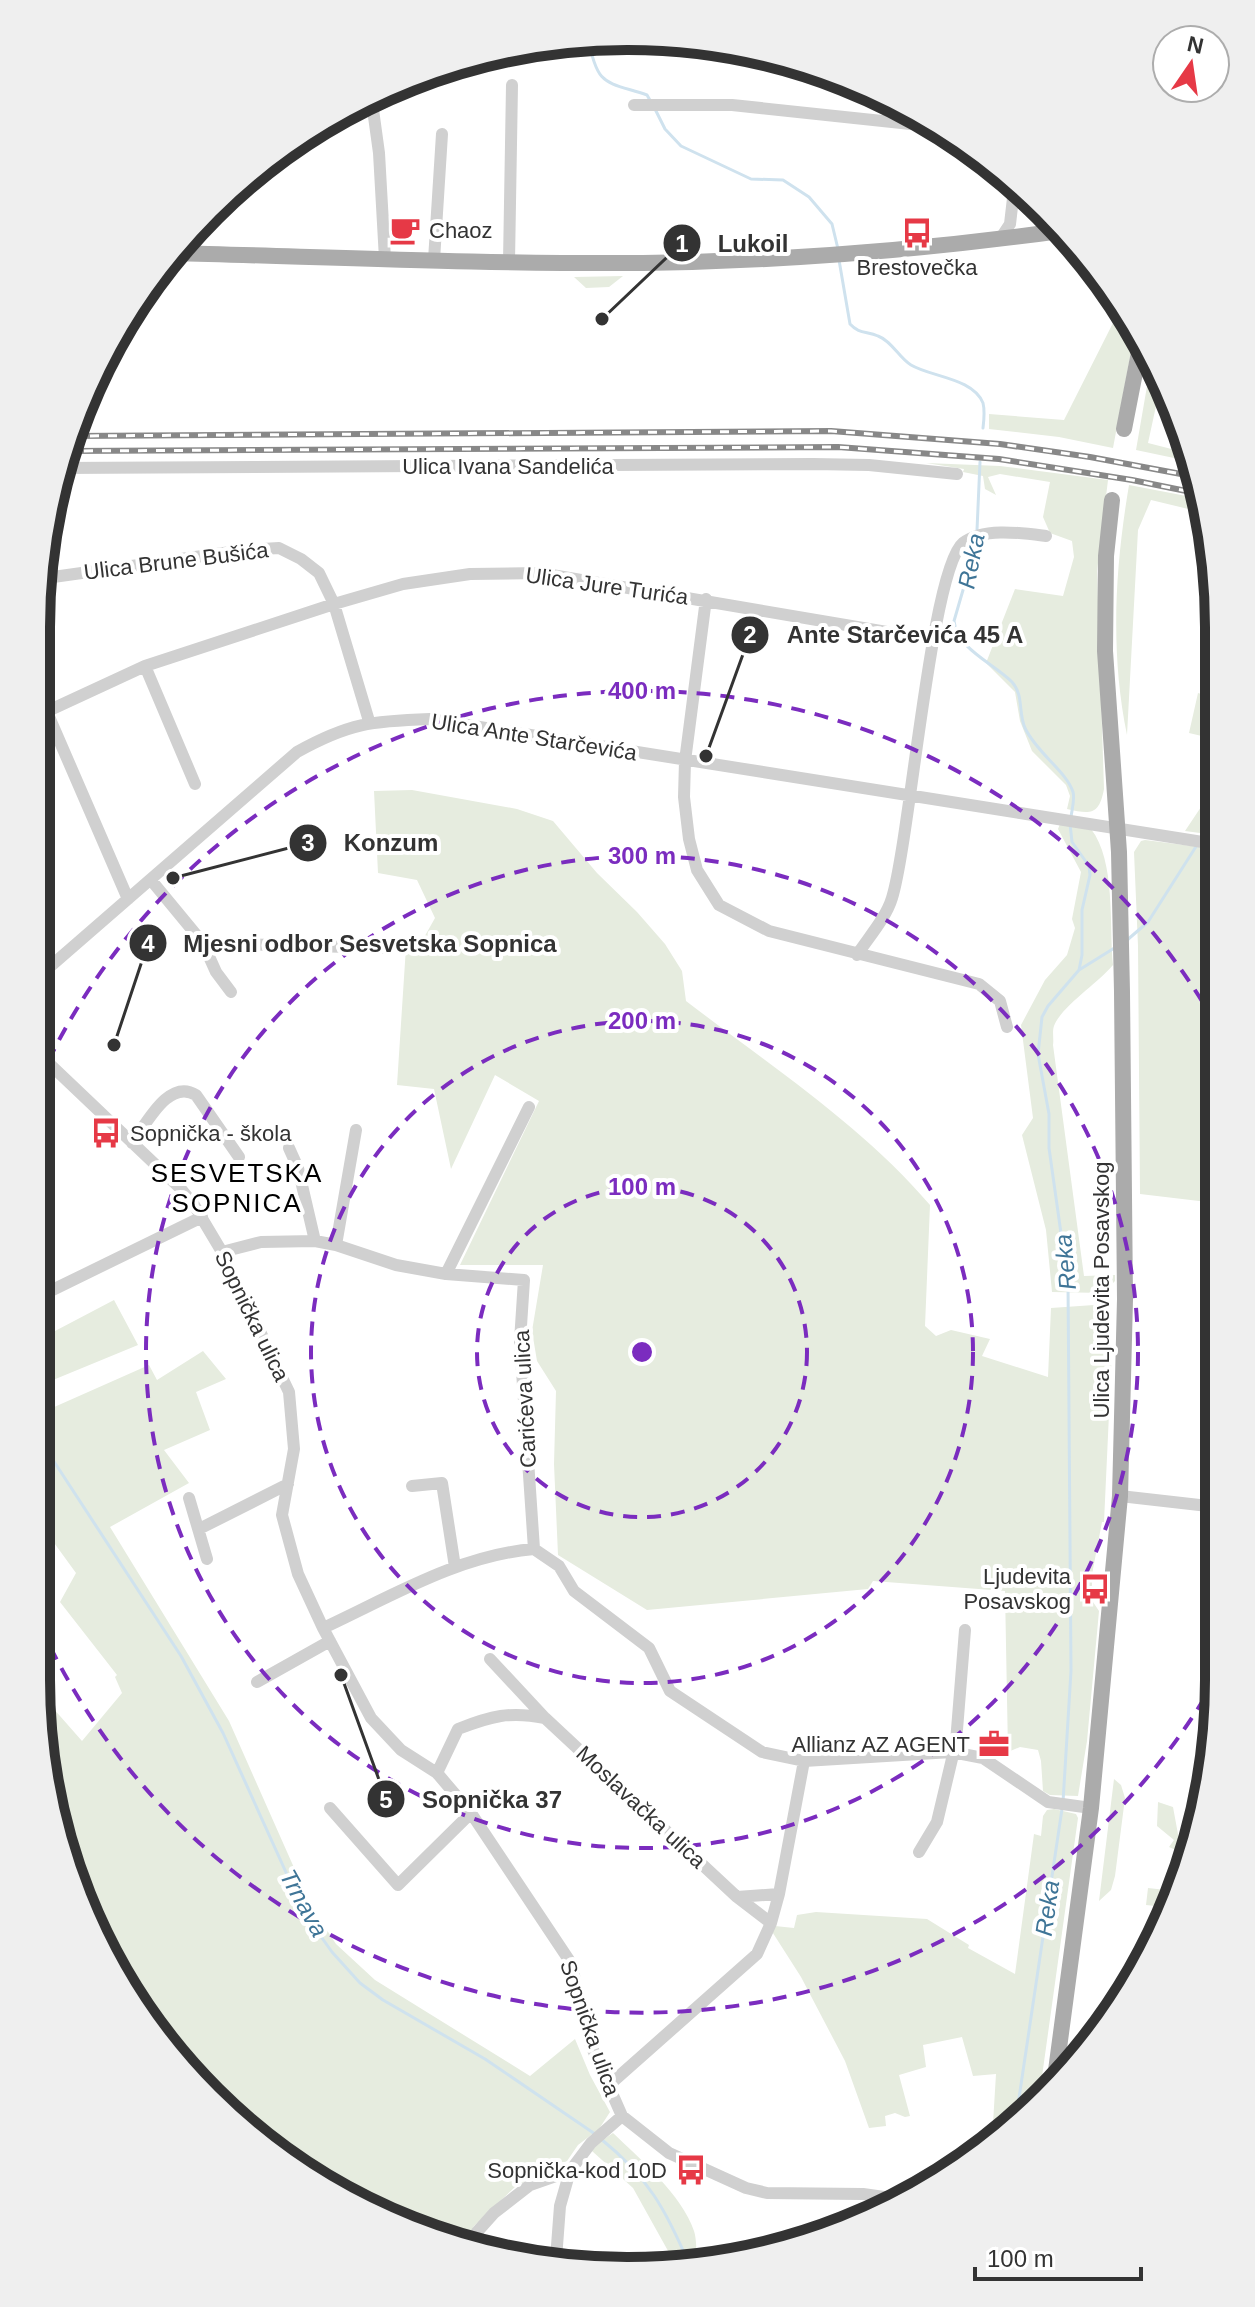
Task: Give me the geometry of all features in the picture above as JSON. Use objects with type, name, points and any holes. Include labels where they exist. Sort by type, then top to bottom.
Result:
[{"type":"main road","points":[[188,253],[509,262],[726,261],[1049,233]]},
{"type":"main road","points":[[1124,429],[1138,358]]},
{"type":"main road","name":"Ulica Ljudevita Posavskog","points":[[1056,2066],[1120,1496],[1125,1299],[1121,960],[1117,828],[1105,651],[1106,556],[1112,500]]},
{"type":"street","points":[[509,262],[512,85]]},
{"type":"street","points":[[640,105],[732,105],[910,124]]},
{"type":"street","points":[[373,110],[379,153],[385,259]]},
{"type":"street","points":[[434,260],[442,134]]},
{"type":"street","points":[[1000,239],[1010,224],[1013,198]]},
{"type":"street","name":"Ulica Ivana Sandelića","points":[[73,468],[813,464],[869,465],[957,474]]},
{"type":"street","points":[[857,955],[891,900],[934,640],[953,556],[965,541],[978,537],[1001,533],[1046,536]]},
{"type":"street","name":"Ulica Brune Bušića","points":[[52,577],[279,548],[319,573],[334,604],[369,721]]},
{"type":"street","name":"Ulica Jure Turića","points":[[50,710],[145,666],[334,604],[403,584],[470,574],[540,573],[934,640]]},
{"type":"street","points":[[706,599],[685,761],[684,797],[689,839],[697,870],[719,905],[769,931],[979,984],[1000,1001],[1007,1027]]},
{"type":"street","points":[[145,666],[195,784]]},
{"type":"street","name":"Ulica Ante Starčevića","points":[[50,967],[297,752],[329,734],[369,721],[430,719],[1205,842]]},
{"type":"street","points":[[50,731],[128,899]]},
{"type":"street","points":[[151,880],[203,943],[216,972],[231,992]]},
{"type":"street","points":[[203,943],[387,948]]},
{"type":"street","name":"Sopnička ulica","points":[[50,1064],[181,1189],[222,1252],[289,1392],[294,1449],[282,1515],[298,1574],[371,1718],[401,1750],[437,1773],[471,1813],[571,1963],[590,2043],[622,2116],[669,2153],[746,2188],[767,2193],[883,2197]]},
{"type":"street","points":[[132,1143],[165,1099],[176,1091],[187,1089],[196,1095],[239,1157]]},
{"type":"street","points":[[446,1274],[529,1107]]},
{"type":"street","points":[[336,1245],[356,1130]]},
{"type":"street","points":[[289,1148],[298,1168],[315,1241]]},
{"type":"street","points":[[50,1291],[202,1217]]},
{"type":"street","name":"Carićeva ulica","points":[[222,1252],[261,1242],[315,1241],[396,1265],[446,1274],[524,1280],[520,1341],[534,1549]]},
{"type":"street","points":[[412,1486],[442,1483],[455,1567]]},
{"type":"street","points":[[199,1529],[288,1484]]},
{"type":"street","points":[[1120,1496],[1205,1506]]},
{"type":"street","points":[[189,1498],[207,1559]]},
{"type":"street","points":[[323,1628],[455,1567],[509,1551],[534,1549],[559,1566],[574,1591],[649,1648],[670,1691],[762,1752],[804,1761],[952,1752],[983,1758],[1048,1802],[1084,1807]]},
{"type":"street","points":[[919,1852],[937,1822],[956,1742],[965,1630]]},
{"type":"street","points":[[257,1682],[330,1641]]},
{"type":"street","name":"Moslavačka ulica","points":[[490,1659],[545,1718],[737,1897],[771,1923]]},
{"type":"street","points":[[437,1773],[458,1729],[492,1716],[524,1714],[545,1718]]},
{"type":"street","points":[[608,2086],[757,1954],[771,1923],[779,1894],[804,1761]]},
{"type":"street","points":[[330,1808],[398,1885],[471,1813]]},
{"type":"street","points":[[737,1897],[779,1894]]},
{"type":"street","points":[[556,2252],[560,2206],[570,2171],[591,2143],[622,2116]]},
{"type":"street","points":[[475,2236],[516,2193],[570,2171]]},
{"type":"shaded area","points":[[623,276],[609,287],[586,288],[574,277]]},
{"type":"shaded area","points":[[1115,319],[1132,347],[1113,448],[1059,437],[989,429],[989,414],[1064,420]]},
{"type":"shaded area","points":[[1148,379],[1157,399],[1148,443],[1177,450],[1179,459],[1136,450]]},
{"type":"shaded area","points":[[926,463],[1000,466],[1108,480],[1097,571],[1104,789],[1099,804],[1092,811],[1067,809],[1070,796],[1066,785],[1032,751],[1020,721],[1015,692],[986,663],[1015,589],[1063,596],[1074,557],[1072,541],[1050,533],[1043,517],[1050,482],[1000,474],[988,477],[996,495],[985,489],[983,476],[963,472],[964,469]]},
{"type":"shaded area","points":[[1129,485],[1190,497],[1193,510],[1151,500],[1138,530],[1127,735],[1116,641],[1120,547]]},
{"type":"shaded area","points":[[1198,693],[1205,695],[1205,737],[1189,733]]},
{"type":"shaded area","points":[[412,790],[517,809],[553,821],[597,873],[665,944],[682,971],[686,1001],[814,1097],[904,1176],[930,1205],[925,1326],[936,1336],[951,1330],[990,1339],[982,1356],[1048,1377],[1051,1308],[1094,1305],[1110,1313],[1112,1349],[1104,1522],[1093,1569],[1091,1599],[1099,1611],[1087,1741],[1078,1796],[1050,1795],[1043,1791],[1038,1750],[1020,1747],[1008,1752],[1005,1591],[873,1581],[868,1589],[647,1610],[558,1555],[554,1464],[556,1391],[537,1361],[532,1331],[543,1265],[460,1265],[539,1101],[495,1075],[451,1169],[434,1089],[397,1085],[406,947],[417,950],[435,918],[417,880],[378,873],[374,791]]},
{"type":"shaded area","points":[[1205,801],[1205,834],[1185,831]]},
{"type":"shaded area","points":[[1060,824],[1091,829],[1104,858],[1110,894],[1113,965],[1064,1011],[1053,1033],[1084,1276],[1115,1275],[1115,1281],[1103,1293],[1052,1292],[1046,1230],[1022,1135],[1033,1118],[1021,1025],[1045,980],[1067,955],[1075,928],[1072,919],[1081,872],[1058,829]]},
{"type":"shaded area","points":[[1141,841],[1205,848],[1205,1202],[1140,1194],[1134,852]]},
{"type":"shaded area","points":[[114,1300],[138,1345],[50,1381],[50,1334]]},
{"type":"shaded area","points":[[203,1351],[226,1379],[196,1392],[210,1430],[164,1450],[189,1483],[110,1527],[229,1721],[311,1906],[336,1944],[375,1980],[530,2076],[575,2039],[610,2112],[599,2129],[578,2145],[567,2161],[516,2186],[474,2226],[470,2234],[407,2213],[339,2180],[276,2138],[219,2088],[169,2031],[127,1968],[94,1900],[81,1865],[61,1792],[51,1705],[82,1741],[122,1693],[115,1677],[117,1675],[60,1602],[76,1573],[50,1537],[50,1406],[52,1408],[149,1365],[157,1380]]},
{"type":"shaded area","points":[[1114,1779],[1121,1785],[1125,1798],[1115,1876],[1111,1890],[1099,1901]]},
{"type":"shaded area","points":[[1158,1802],[1173,1807],[1180,1845],[1178,1851],[1169,1847],[1174,1840],[1157,1826]]},
{"type":"shaded area","points":[[1047,1810],[1076,1814],[1078,1818],[1041,2082],[993,2127],[996,2074],[973,2076],[962,2037],[923,2045],[926,2067],[899,2075],[910,2116],[895,2113],[885,2116],[886,2126],[869,2128],[845,2061],[801,1977],[771,1930],[775,1926],[794,1928],[797,1915],[816,1912],[927,1919],[969,1945],[968,1948],[1015,1974],[1034,1834],[1041,1836],[1043,1816]]},
{"type":"shaded area","points":[[1148,1888],[1165,1890],[1158,1906],[1146,1905]]},
{"type":"shaded area","points":[[613,2133],[659,2178],[688,2217],[694,2231],[697,2253],[671,2255],[633,2188],[592,2151],[594,2146]]},
{"type":"waterway","name":"Reka","points":[[591,51],[605,80],[647,95],[651,102]]},
{"type":"waterway","name":"Reka","points":[[655,109],[665,129],[681,146],[751,179],[783,180],[809,197],[832,224],[838,249]]},
{"type":"waterway","name":"Reka","points":[[839,260],[850,324],[860,331],[883,338],[911,365],[970,388],[983,403],[983,428]]},
{"type":"waterway","name":"Reka","points":[[977,530],[980,462]]},
{"type":"waterway","name":"Reka","points":[[977,542],[954,621],[957,631],[969,648],[1016,687],[1030,737],[1070,784],[1074,801],[1071,817]]},
{"type":"waterway","name":"Reka","points":[[1063,1802],[1071,1671],[1068,1283],[1049,1148],[1049,1114],[1038,1054],[1042,1017],[1079,970],[1082,955],[1082,910],[1090,875],[1089,866],[1072,842],[1070,824]]},
{"type":"waterway","points":[[1201,839],[1205,833]]},
{"type":"waterway","points":[[1126,941],[1148,922],[1197,845]]},
{"type":"waterway","points":[[1079,970],[1116,947]]},
{"type":"waterway","name":"Trnava","points":[[50,1455],[181,1656],[223,1733],[294,1890],[312,1924],[332,1952],[360,1983],[383,2000],[485,2059],[595,2134]]},
{"type":"waterway","name":"Reka","points":[[1018,2105],[1062,1809]]},
{"type":"waterway","name":"Trnava","points":[[601,2139],[631,2167],[654,2196],[684,2254]]},
{"type":"railway","points":[[83,436],[831,431],[1000,444],[1184,475]]},
{"type":"railway","points":[[78,451],[838,447],[999,459],[1188,491]]},
{"type":"place","name":"Chaoz","points":[[405,230]]},
{"type":"place","name":"Brestovečka","points":[[917,233]]},
{"type":"place","name":"Lukoil","points":[[602,319]]},
{"type":"place","name":"Ante Starčevića 45 A","points":[[706,756]]},
{"type":"place","name":"Konzum","points":[[173,878]]},
{"type":"place","name":"Mjesni odbor Sesvetska Sopnica","points":[[114,1045]]},
{"type":"place","name":"Sopnička - škola","points":[[106,1133]]},
{"type":"place","name":"Ljudevita Posavskog","points":[[1095,1589]]},
{"type":"place","name":"Sopnička 37","points":[[341,1675]]},
{"type":"place","name":"Allianz AZ AGENT","points":[[994,1744]]},
{"type":"place","name":"Sopnička-kod 10D","points":[[691,2170]]},
{"type":"district","name":"SESVETSKA SOPNICA","points":[[237,1188]]}]
